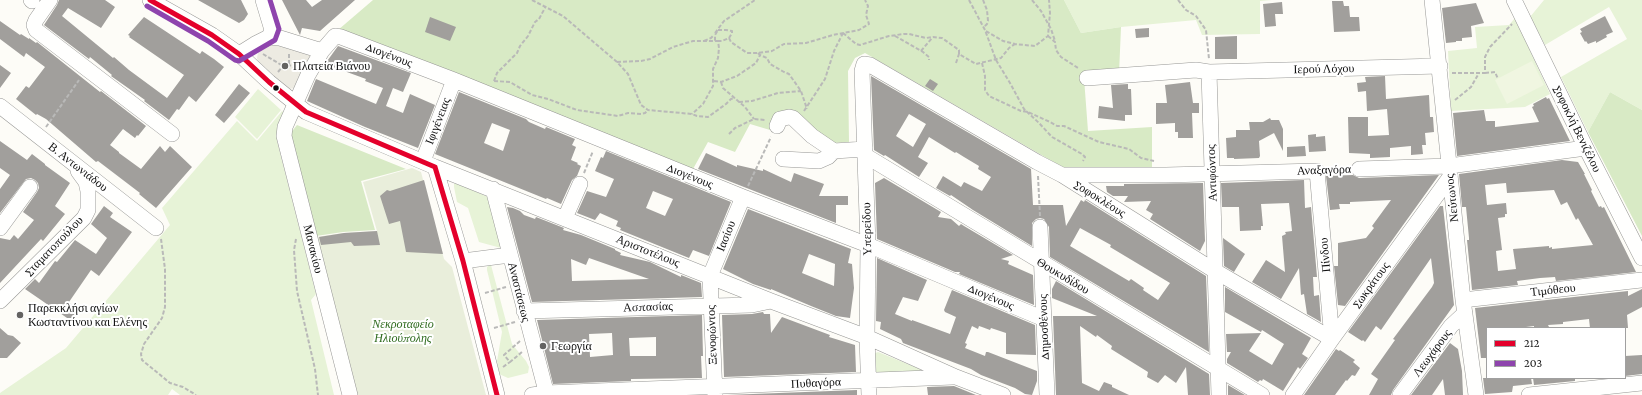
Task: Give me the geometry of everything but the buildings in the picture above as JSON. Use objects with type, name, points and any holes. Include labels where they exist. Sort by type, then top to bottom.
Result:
[{"type":"street","points":[[50,0],[36,20],[34,25],[36,30],[172,134]]},
{"type":"street","name":"Αριστοτέλους","points":[[150,0],[212,35],[245,51],[270,82],[306,112],[429,164],[771,301],[867,337],[956,377],[1003,395]]},
{"type":"street","points":[[263,0],[272,30],[269,37]]},
{"type":"street","name":"Νεύτωνος","points":[[1432,0],[1464,306],[1476,395]]},
{"type":"street","name":"Σοφοκλή Βενιζέλου","points":[[1514,0],[1586,148],[1642,258]]},
{"type":"street","name":"Διογένους","points":[[335,36],[341,36],[454,80],[491,88],[598,138],[743,197],[868,245],[1044,319]]},
{"type":"street","name":"Μανακίου","points":[[335,36],[322,51],[308,75],[285,127],[284,136],[350,395]]},
{"type":"street","points":[[245,51],[269,37],[280,38],[322,51]]},
{"type":"street","name":"Υπερείδου","points":[[864,64],[862,71],[868,245],[867,337],[869,388]]},
{"type":"street","name":"Σοφοκλέους","points":[[864,64],[870,65],[1062,175],[1215,271],[1332,339]]},
{"type":"street","points":[[1087,78],[1196,70],[1209,72]]},
{"type":"street","name":"Ιερού Λόχου","points":[[1209,72],[1440,70]]},
{"type":"street","name":"Αντιφώντος","points":[[1209,72],[1219,395]]},
{"type":"street","name":"Ιφιγένειας","points":[[429,164],[454,80]]},
{"type":"street","name":"Β. Αντωνιάδου","points":[[0,106],[156,228]]},
{"type":"street","points":[[778,122],[789,117],[796,120],[812,136],[834,151],[865,152]]},
{"type":"street","name":"Αναξαγόρα","points":[[1359,169],[1450,172],[1586,148]]},
{"type":"street","points":[[783,159],[819,161],[828,157],[834,151]]},
{"type":"street","name":"Θουκυδίδου","points":[[865,152],[1042,263],[1262,395]]},
{"type":"street","name":"Σταματοπούλου","points":[[0,301],[84,218],[88,210],[89,200],[86,182],[73,162]]},
{"type":"street","points":[[429,164],[462,261],[497,395]]},
{"type":"street","name":"Αναξαγόρα","points":[[1062,175],[1166,175],[1317,170]]},
{"type":"street","name":"Πίνδου","points":[[1317,170],[1332,339]]},
{"type":"street","name":"Σωκράτους","points":[[1293,395],[1450,172]]},
{"type":"street","points":[[565,218],[580,184]]},
{"type":"street","points":[[0,228],[30,187]]},
{"type":"street","name":"Αναστάσεως","points":[[493,189],[528,326],[542,394]]},
{"type":"street","name":"Ιασίου","points":[[710,276],[743,197]]},
{"type":"street","name":"Δημοσθένους","points":[[1040,227],[1047,395]]},
{"type":"street","points":[[462,261],[510,255]]},
{"type":"street","name":"Ξενοφώντος","points":[[710,276],[714,391]]},
{"type":"street","name":"Τιμόθεου","points":[[1464,306],[1642,280]]},
{"type":"street","name":"Ασπασίας","points":[[528,326],[711,305],[752,305],[771,301]]},
{"type":"street","name":"Λεωχάρους","points":[[1400,395],[1464,306]]},
{"type":"street","name":"Πυθαγόρα","points":[[542,394],[869,388],[956,377]]},
{"type":"street","points":[[1529,395],[1642,383]]},
{"type":"path","points":[[532,0],[546,6],[574,25],[617,62],[628,74],[641,105],[648,110],[708,117],[731,99],[735,98]]},
{"type":"path","points":[[692,114],[703,104],[714,81],[713,68],[718,58],[719,48],[715,34],[724,21],[755,0]]},
{"type":"path","points":[[729,38],[731,42],[747,53],[772,51],[784,44],[812,42],[858,30],[869,24],[866,15],[868,6],[865,0]]},
{"type":"path","points":[[969,0],[984,27],[996,60],[1024,109],[1052,138],[1085,157],[1081,165],[1080,176]]},
{"type":"path","points":[[983,0],[987,10],[988,21],[984,27]]},
{"type":"path","points":[[1032,0],[1041,11],[1049,25],[1054,36],[1056,50],[1061,57],[1075,65],[1087,78]]},
{"type":"path","points":[[985,30],[1003,41],[1035,46],[1048,36],[1050,0]]},
{"type":"path","points":[[1178,0],[1186,10],[1196,16],[1206,30],[1209,72]]},
{"type":"path","points":[[491,88],[497,73],[517,53],[546,6]]},
{"type":"path","points":[[1485,73],[1486,57],[1490,47],[1521,14]]},
{"type":"path","points":[[617,62],[650,59],[673,47],[693,41],[703,41],[722,41],[729,38],[732,31],[718,30],[711,38],[703,41]]},
{"type":"path","points":[[843,33],[856,44],[860,45],[894,36],[909,34],[921,38],[933,37],[947,41],[959,50],[956,63]]},
{"type":"path","points":[[796,120],[807,109],[825,79],[834,51],[843,33]]},
{"type":"path","points":[[894,36],[921,51],[929,57],[929,60]]},
{"type":"path","points":[[1048,36],[1055,42]]},
{"type":"path","points":[[921,51],[933,37]]},
{"type":"path","points":[[959,54],[976,64],[982,63],[1002,58],[1009,48],[1015,44]]},
{"type":"path","points":[[245,51],[283,66],[289,65],[308,75]]},
{"type":"path","points":[[758,52],[760,55],[767,58],[770,64],[789,74],[800,91],[807,109]]},
{"type":"path","points":[[714,81],[721,82],[737,76],[756,63],[760,55]]},
{"type":"path","points":[[982,63],[986,76],[985,90],[989,96],[1021,111],[1028,112],[1057,126],[1064,126],[1099,142],[1129,149],[1141,158],[1165,166],[1166,175]]},
{"type":"path","points":[[270,82],[283,66]]},
{"type":"path","points":[[39,136],[87,69]]},
{"type":"path","points":[[1440,70],[1479,73],[1495,72],[1498,79]]},
{"type":"path","points":[[1444,113],[1452,103],[1471,87],[1479,73]]},
{"type":"path","points":[[491,88],[510,82],[532,96],[548,99],[577,110],[618,116],[628,113],[645,114],[648,110]]},
{"type":"path","points":[[721,82],[723,88],[745,107],[754,119]]},
{"type":"path","points":[[739,102],[752,101],[778,93],[800,91]]},
{"type":"path","points":[[728,134],[735,128],[754,119],[778,122],[743,197]]},
{"type":"path","points":[[580,184],[598,138]]},
{"type":"path","points":[[1037,162],[1040,227]]},
{"type":"path","name":"Αναξαγόρα","points":[[1317,170],[1359,169]]},
{"type":"path","points":[[156,228],[160,235],[162,245],[166,299],[162,318],[144,344],[141,354],[142,360],[170,383],[184,387],[196,395]]},
{"type":"path","points":[[308,229],[298,235],[296,241],[295,262],[298,292],[315,369],[318,395]]},
{"type":"path","points":[[472,297],[517,284]]},
{"type":"path","points":[[528,326],[510,362],[504,355],[528,326]]},
{"type":"path","points":[[481,332],[528,326]]},
{"type":"green space","points":[[373,0],[1064,0],[1081,33],[1121,27],[1119,74],[1084,78],[1088,131],[1152,127],[1152,168],[1064,168],[865,53],[855,58],[848,71],[849,142],[832,143],[775,117],[770,130],[750,124],[735,152],[708,142],[693,169],[338,30]]},
{"type":"green space","points":[[1064,0],[1272,0],[1260,1],[1260,34],[1202,35],[1196,20],[1121,27],[1081,33]]},
{"type":"green space","points":[[1544,0],[1642,0],[1642,110],[1610,92],[1588,132],[1561,77],[1627,39],[1609,7],[1545,45],[1530,17]]},
{"type":"green space","points":[[1515,18],[1550,94],[1525,107],[1451,111],[1448,51],[1477,48],[1475,27],[1509,25]]},
{"type":"green space","points":[[1532,61],[1544,85],[1507,104],[1495,80]]},
{"type":"green space","points":[[258,89],[281,110],[257,139],[235,117]]},
{"type":"green space","points":[[1610,92],[1642,110],[1642,236],[1588,132]]},
{"type":"green space","points":[[282,111],[285,113],[278,130],[277,141],[316,294],[311,300],[334,395],[180,395],[172,389],[168,395],[0,395],[0,393],[66,348],[170,225],[162,208],[237,121],[257,141]]},
{"type":"green space","points":[[297,125],[406,169],[361,181],[375,230],[343,232],[316,236],[289,135]]},
{"type":"green space","name":"Νεκροταφείο Ηλιούπολης","points":[[412,168],[421,172],[444,259],[452,267],[486,395],[355,395],[316,237],[343,233],[377,231],[363,182]]},
{"type":"green space","points":[[456,183],[488,197],[501,248],[479,242],[468,208],[457,202],[454,187],[454,184]]},
{"type":"green space","points":[[489,265],[491,265],[512,344],[526,361],[529,367],[528,373],[508,378],[499,374],[497,361],[502,332],[487,270]]},
{"type":"green space","points":[[878,352],[920,369],[921,375],[875,377],[873,354]]},
{"type":"shaded area","name":"Πλατεία Βιάνου","points":[[272,42],[309,54],[311,60],[296,88],[288,89],[258,62],[258,53]]},
{"type":"transit line","name":"212","points":[[150,0],[212,35],[239,54],[269,82],[306,112],[435,167]]},
{"type":"transit line","name":"203","points":[[147,6],[208,41],[235,60],[239,61],[275,40],[279,29],[270,0]]},
{"type":"transit line","name":"212","points":[[435,167],[463,261],[497,395]]},
{"type":"place","name":"Πλατεία Βιάνου","points":[[285,66]]},
{"type":"place","name":"Παρεκκλήσι αγίων Κωσταντίνου και Ελένης","points":[[20,315]]},
{"type":"place","name":"Γεωργία","points":[[543,346]]}]
